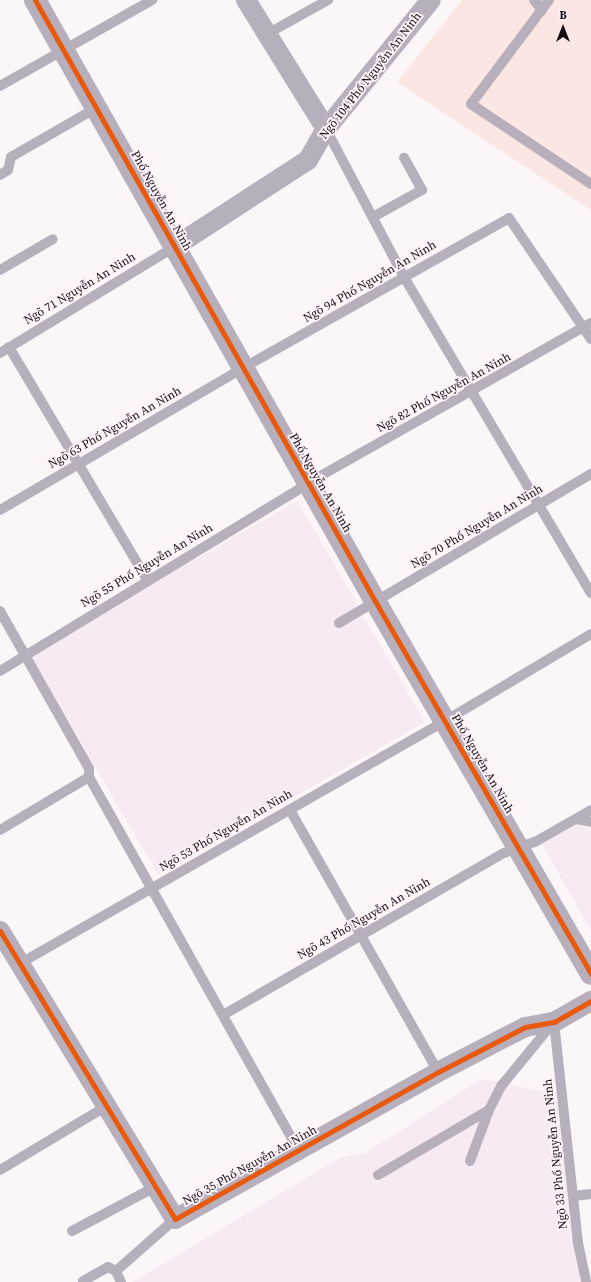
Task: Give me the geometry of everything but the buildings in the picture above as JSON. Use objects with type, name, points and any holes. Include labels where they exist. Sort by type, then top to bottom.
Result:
[{"type":"street","name":"Phố Nguyễn An Ninh","points":[[35,0],[98,107],[174,247],[308,484],[591,974]]},
{"type":"street","points":[[246,0],[326,129]]},
{"type":"street","name":"Ngõ 104 Phố Nguyễn An Ninh","points":[[174,247],[308,160],[326,129],[431,0]]},
{"type":"street","name":"Ngõ 35 Phố Nguyễn An Ninh","points":[[0,932],[105,1107],[175,1219],[438,1072],[525,1027],[554,1022],[591,1001]]},
{"type":"lane","points":[[0,86],[152,0]]},
{"type":"lane","points":[[268,34],[328,0]]},
{"type":"lane","points":[[534,0],[542,10]]},
{"type":"lane","points":[[549,0],[471,104],[591,184]]},
{"type":"lane","points":[[0,175],[8,170],[11,157],[98,107]]},
{"type":"lane","points":[[326,129],[404,277],[591,593]]},
{"type":"lane","points":[[373,217],[422,190],[404,158]]},
{"type":"lane","name":"Ngõ 94 Phố Nguyễn An Ninh","points":[[243,368],[509,218],[588,326]]},
{"type":"lane","points":[[0,270],[53,239]]},
{"type":"lane","name":"Ngõ 71 Nguyễn An Ninh","points":[[4,350],[174,247]]},
{"type":"lane","points":[[588,326],[591,340]]},
{"type":"lane","name":"Ngõ 82 Phố Nguyễn An Ninh","points":[[308,484],[472,393],[588,326]]},
{"type":"lane","points":[[4,350],[78,464],[148,580]]},
{"type":"lane","name":"Ngõ 63 Phố Nguyễn An Ninh","points":[[0,510],[243,368]]},
{"type":"lane","name":"Ngõ 70 Phố Nguyễn An Ninh","points":[[339,623],[591,474]]},
{"type":"lane","name":"Ngõ 55 Phố Nguyễn An Ninh","points":[[0,671],[308,484]]},
{"type":"lane","points":[[0,611],[89,768],[90,777],[299,1151]]},
{"type":"lane","name":"Ngõ 53 Phố Nguyễn An Ninh","points":[[19,964],[445,721],[591,634]]},
{"type":"lane","points":[[0,830],[90,777]]},
{"type":"lane","points":[[290,810],[438,1072]]},
{"type":"lane","name":"Ngõ 43 Phố Nguyễn An Ninh","points":[[223,1015],[518,846],[535,842],[591,810]]},
{"type":"lane","points":[[576,819],[591,822]]},
{"type":"lane","points":[[470,1161],[489,1110],[502,1085],[554,1022]]},
{"type":"lane","name":"Ngõ 33 Phố Nguyễn An Ninh","points":[[554,1022],[578,1243],[586,1282]]},
{"type":"lane","points":[[0,1170],[105,1107]]},
{"type":"lane","points":[[378,1175],[489,1110]]},
{"type":"lane","points":[[72,1231],[155,1187]]},
{"type":"lane","points":[[574,1196],[591,1194]]},
{"type":"lane","points":[[116,1271],[175,1219]]},
{"type":"lane","points":[[84,1281],[108,1267],[116,1271],[121,1282]]},
{"type":"shaded area","points":[[462,0],[591,0],[591,210],[397,82]]},
{"type":"shaded area","points":[[297,501],[356,601],[357,613],[366,620],[425,722],[158,875],[30,654]]},
{"type":"shaded area","points":[[576,825],[591,829],[591,931],[542,844]]},
{"type":"shaded area","points":[[482,1079],[556,1094],[573,1244],[581,1282],[132,1282],[342,1157],[365,1153]]},
{"type":"cycle path","points":[[35,0],[375,601],[591,974]]},
{"type":"cycle path","points":[[0,931],[175,1219],[438,1072],[525,1027],[554,1022],[591,1001]]}]
